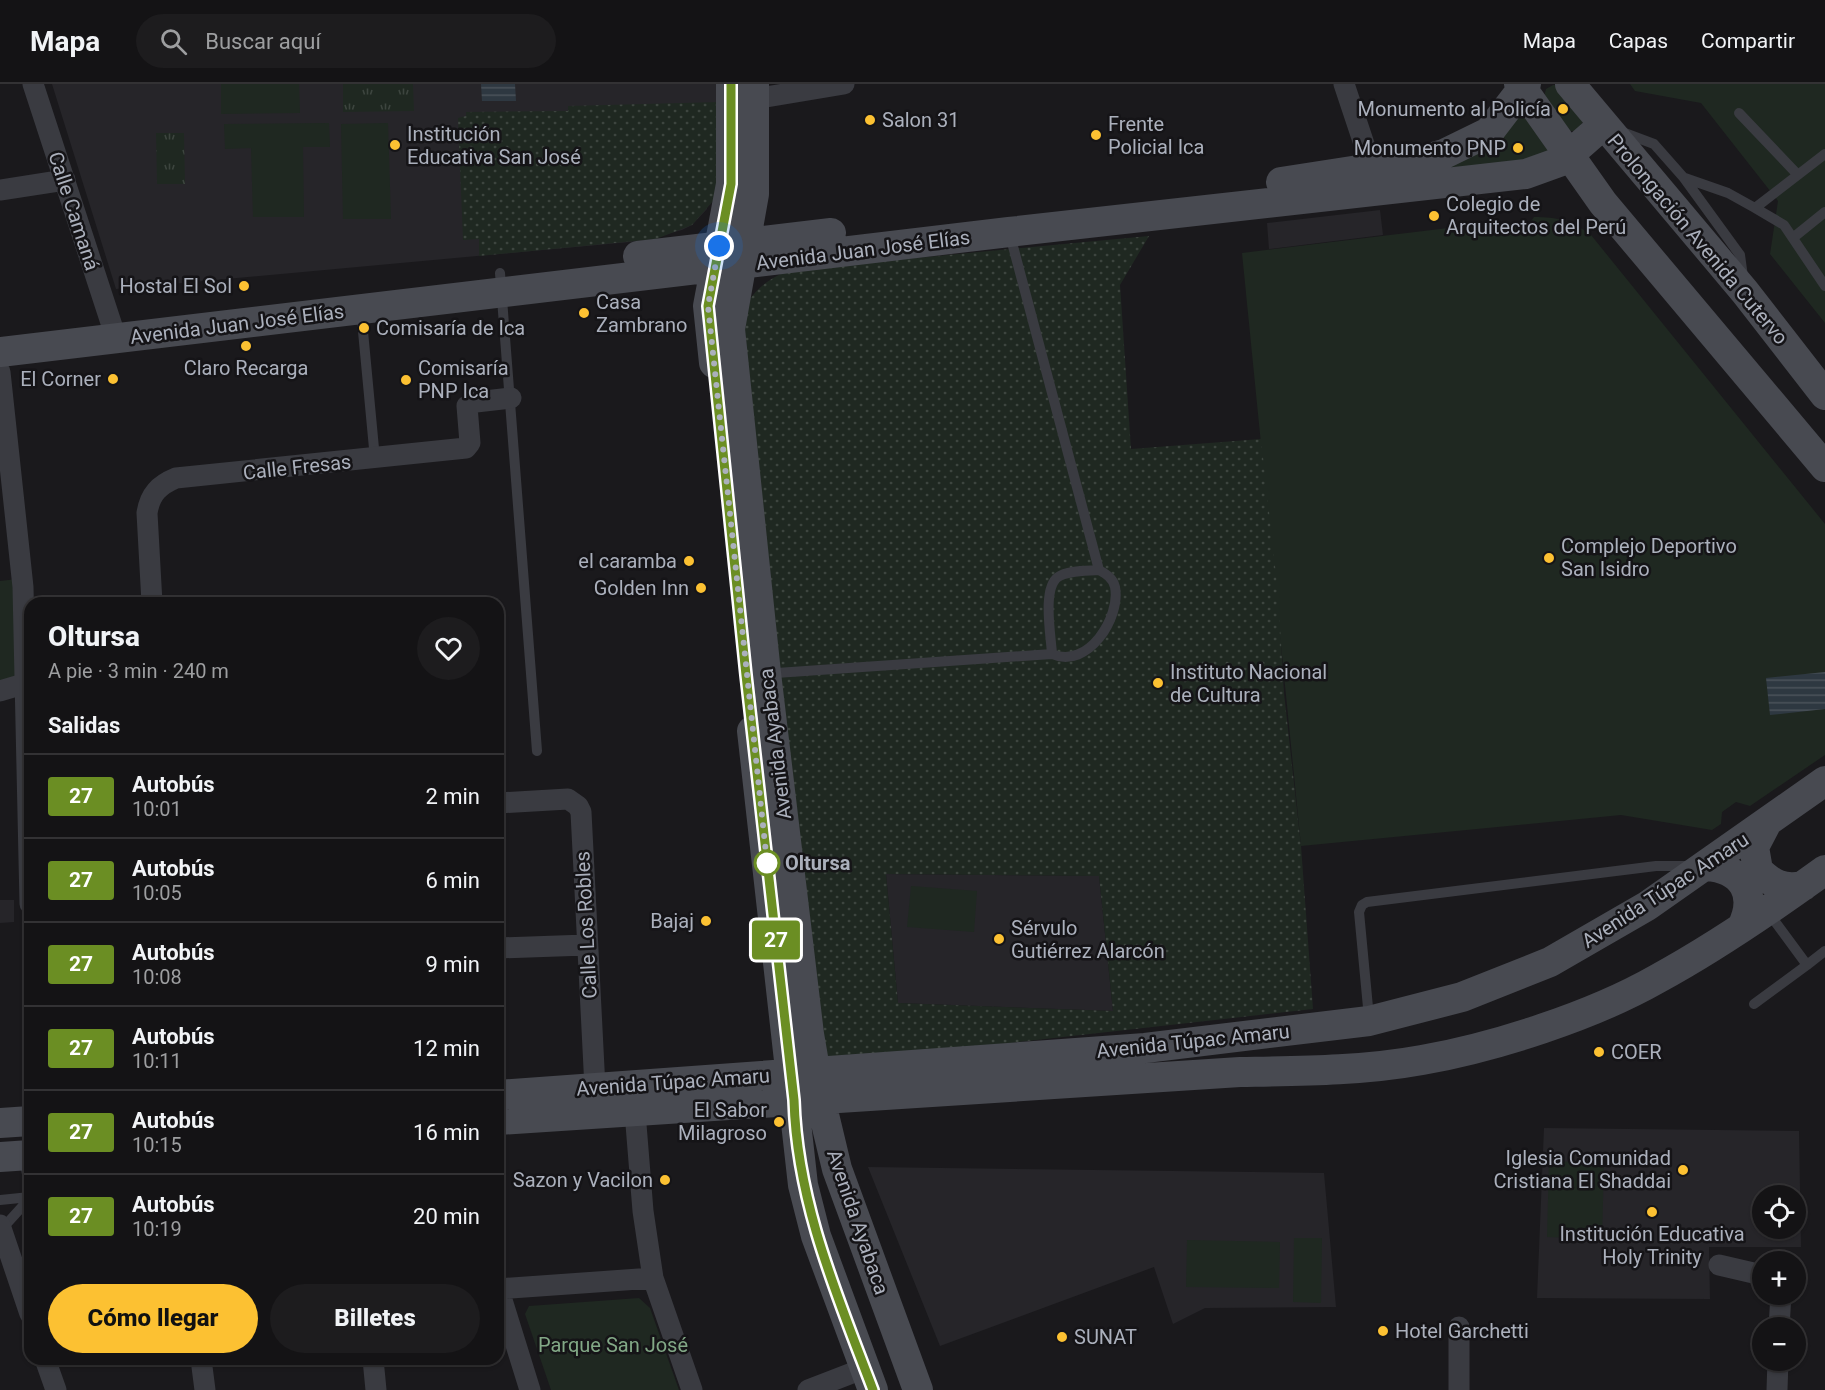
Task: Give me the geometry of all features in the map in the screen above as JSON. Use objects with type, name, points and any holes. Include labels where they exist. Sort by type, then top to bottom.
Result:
[{"type":"street","name":"Calle Camaná","points":[[33,84],[113,330]]},
{"type":"street","points":[[743,92],[844,84]]},
{"type":"street","points":[[1344,84],[1372,179]]},
{"type":"street","name":"Prolongación Avenida Cutervo","points":[[1570,84],[1745,292],[1825,395]]},
{"type":"street","points":[[1522,85],[1603,203],[1825,466]]},
{"type":"street","name":"Avenida Juan José Elías","points":[[0,352],[113,330],[730,255],[1009,232],[1372,179],[1444,154],[1489,132],[1522,85]]},
{"type":"street","name":"Avenida Ayabaca","points":[[743,92],[742,189],[730,255],[730,329],[756,674]]},
{"type":"street","name":"Avenida Juan José Elías","points":[[797,248],[1273,183],[1526,174],[1562,161],[1603,125]]},
{"type":"street","points":[[0,190],[65,180]]},
{"type":"street","points":[[708,306],[683,279],[656,264],[703,228],[742,189],[768,219],[788,232],[797,248],[769,266],[747,285],[730,329]]},
{"type":"street","name":"Avenida Ayabaca","points":[[730,255],[708,306],[756,674],[805,1086],[918,1390]]},
{"type":"street","name":"Avenida Juan José Elías","points":[[0,335],[113,330],[361,309],[501,283]]},
{"type":"street","points":[[1756,382],[1792,354]]},
{"type":"street","points":[[0,372],[7,503],[23,587],[24,606]]},
{"type":"street","name":"Calle Fresas","points":[[152,597],[147,513],[149,501],[165,483],[176,478],[375,459],[468,447],[470,443],[467,406],[476,402],[511,398]]},
{"type":"street","points":[[0,691],[24,683]]},
{"type":"street","name":"Avenida Túpac Amaru","points":[[1146,1063],[1369,1021],[1462,997],[1550,962],[1647,906],[1825,781]]},
{"type":"street","name":"Calle Los Robles","points":[[504,803],[568,799],[578,806],[595,1088]]},
{"type":"street","points":[[1766,824],[1754,847],[1758,870],[1778,886],[1790,889],[1814,878]]},
{"type":"street","points":[[1707,866],[1722,867],[1733,873],[1743,883],[1749,898],[1750,911],[1742,927]]},
{"type":"street","name":"Avenida Túpac Amaru","points":[[504,1095],[595,1088],[805,1086],[1146,1063],[1363,1067],[1420,1061],[1509,1039],[1621,996],[1655,980],[1742,927],[1814,878]]},
{"type":"street","points":[[504,948],[586,945]]},
{"type":"street","name":"Avenida Ayabaca","points":[[805,1086],[795,1137],[803,1185],[816,1236],[869,1379]]},
{"type":"street","name":"Avenida Túpac Amaru","points":[[504,1120],[635,1112],[805,1086]]},
{"type":"street","points":[[635,1112],[643,1211],[653,1278],[692,1390]]},
{"type":"street","points":[[0,1123],[24,1121]]},
{"type":"street","points":[[2,1236],[24,1297]]},
{"type":"street","points":[[1719,1265],[1752,1273]]},
{"type":"street","points":[[504,1288],[653,1278]]},
{"type":"street","points":[[504,1307],[530,1390]]},
{"type":"street","points":[[1459,1326],[1459,1390]]},
{"type":"street","points":[[47,1365],[56,1390]]},
{"type":"street","points":[[202,1365],[205,1390]]},
{"type":"street","points":[[374,1365],[376,1390]]},
{"type":"street","points":[[1777,1390],[1778,1371]]},
{"type":"street","points":[[808,1390],[869,1379]]},
{"type":"lane","points":[[1739,113],[1798,175]]},
{"type":"lane","points":[[1603,125],[1654,144],[1684,178],[1740,255],[1745,292]]},
{"type":"lane","points":[[1755,208],[1825,154]]},
{"type":"lane","points":[[1684,178],[1728,193],[1784,225],[1825,286]]},
{"type":"lane","points":[[1794,237],[1825,212]]},
{"type":"lane","points":[[1009,232],[1099,570]]},
{"type":"lane","points":[[501,283],[537,751]]},
{"type":"lane","points":[[361,309],[375,459]]},
{"type":"lane","points":[[756,674],[1052,654],[1061,658],[1082,654],[1100,636],[1114,602],[1115,586],[1109,576],[1099,570],[1068,574],[1057,578],[1051,586],[1048,596],[1052,654]]},
{"type":"lane","points":[[1369,1021],[1359,912],[1362,905],[1367,902],[1656,866],[1707,866]]},
{"type":"lane","points":[[1767,911],[1807,965]]},
{"type":"lane","points":[[1754,1004],[1825,951]]},
{"type":"lane","points":[[18,1156],[24,1176]]},
{"type":"lane","points":[[0,1200],[24,1197]]},
{"type":"lane","points":[[2,1236],[24,1205]]},
{"type":"shaded area","name":"Institución Educativa San José","points":[[52,84],[718,84],[707,209],[692,225],[682,230],[641,241],[116,289]]},
{"type":"shaded area","points":[[481,84],[515,84],[516,101],[482,101]]},
{"type":"shaded area","points":[[1380,210],[1383,235],[1269,249],[1267,223]]},
{"type":"shaded area","points":[[1825,672],[1825,709],[1770,715],[1766,678]]},
{"type":"shaded area","name":"Sérvulo Gutiérrez Alarcón","points":[[886,874],[1099,876],[1113,1011],[898,1003]]},
{"type":"shaded area","points":[[0,900],[14,900],[14,922],[0,923]]},
{"type":"shaded area","name":"Institución Educativa Holy Trinity","points":[[1544,1128],[1799,1131],[1800,1185],[1752,1185],[1752,1239],[1801,1239],[1801,1247],[1709,1247],[1710,1299],[1537,1298]]},
{"type":"shaded area","points":[[868,1167],[1324,1173],[1336,1307],[1205,1308],[1173,1324],[1154,1267],[940,1346]]},
{"type":"green space","points":[[221,84],[299,84],[300,113],[221,114]]},
{"type":"green space","points":[[343,84],[413,84],[414,111],[343,112]]},
{"type":"green space","points":[[1630,84],[1825,84],[1825,323],[1770,254],[1778,201],[1701,103],[1635,91]]},
{"type":"green space","points":[[1557,85],[1583,122],[1576,131],[1569,131],[1544,97],[1546,89]]},
{"type":"green space","points":[[719,102],[718,189],[714,200],[692,225],[656,239],[479,256],[479,239],[463,240],[458,118],[466,116],[466,112],[568,111],[568,106]]},
{"type":"green space","points":[[1522,110],[1556,155],[1525,166],[1417,173]]},
{"type":"green space","points":[[329,123],[330,147],[303,147],[304,217],[253,217],[251,148],[225,149],[224,124]]},
{"type":"green space","points":[[388,123],[391,219],[343,219],[341,124]]},
{"type":"green space","points":[[156,133],[184,133],[185,184],[157,184]]},
{"type":"green space","name":"Complejo Deportivo San Isidro","points":[[1534,217],[1564,221],[1578,226],[1591,235],[1825,524],[1825,755],[1750,806],[1736,802],[1722,812],[1721,824],[1712,830],[1621,815],[1301,846],[1242,253],[1498,222],[1505,227],[1529,224]]},
{"type":"green space","points":[[1149,236],[1120,285],[1131,449],[1261,439],[1278,593],[1284,693],[1301,846],[1313,1009],[841,1062],[829,1058],[819,1048],[737,324],[746,305],[757,291],[789,270]],"holes":[[[886,874],[1099,876],[1113,1011],[898,1003]]]},
{"type":"green space","points":[[17,579],[24,679],[0,686],[0,581]]},
{"type":"green space","points":[[911,886],[977,891],[974,932],[907,927]]},
{"type":"green space","points":[[1549,1161],[1604,1163],[1602,1239],[1547,1237]]},
{"type":"green space","points":[[1294,1238],[1322,1238],[1321,1303],[1293,1302]]},
{"type":"green space","points":[[1187,1240],[1280,1242],[1279,1288],[1186,1287]]},
{"type":"green space","name":"Parque San José","points":[[639,1298],[650,1308],[679,1390],[551,1390],[525,1314],[529,1306]]},
{"type":"bus line","name":"27","points":[[731,84],[731,184],[708,306],[746,675],[794,1100],[795,1137],[803,1185],[816,1236],[873,1390]]},
{"type":"place","name":"Monumento al Policía","points":[[1563,109]]},
{"type":"place","name":"Salon 31","points":[[870,120]]},
{"type":"place","name":"Frente Policial Ica","points":[[1096,135]]},
{"type":"place","name":"Institución Educativa San José","points":[[395,145]]},
{"type":"place","name":"Monumento PNP","points":[[1518,148]]},
{"type":"place","name":"Colegio de Arquitectos del Perú","points":[[1434,216]]},
{"type":"place","name":"Hostal El Sol","points":[[244,286]]},
{"type":"place","name":"Casa Zambrano","points":[[584,313]]},
{"type":"place","name":"Comisaría de Ica","points":[[364,328]]},
{"type":"place","name":"Claro Recarga","points":[[246,346]]},
{"type":"place","name":"El Corner","points":[[113,379]]},
{"type":"place","name":"Comisaría PNP Ica","points":[[406,380]]},
{"type":"place","name":"Complejo Deportivo San Isidro","points":[[1549,558]]},
{"type":"place","name":"el caramba","points":[[689,561]]},
{"type":"place","name":"Golden Inn","points":[[701,588]]},
{"type":"place","name":"Instituto Nacional de Cultura","points":[[1158,683]]},
{"type":"place","name":"Oltursa","points":[[767,863]]},
{"type":"place","name":"Bajaj","points":[[706,921]]},
{"type":"place","name":"Sérvulo Gutiérrez Alarcón","points":[[999,939]]},
{"type":"place","name":"COER","points":[[1599,1052]]},
{"type":"place","name":"El Sabor Milagroso","points":[[779,1122]]},
{"type":"place","name":"Iglesia Comunidad Cristiana El Shaddai","points":[[1683,1170]]},
{"type":"place","name":"Sazon y Vacilon","points":[[665,1180]]},
{"type":"place","name":"Institución Educativa Holy Trinity","points":[[1652,1212]]},
{"type":"place","name":"Hotel Garchetti","points":[[1383,1331]]},
{"type":"place","name":"SUNAT","points":[[1062,1337]]},
{"type":"route","points":[[719,246],[708,306],[767,863]]}]
